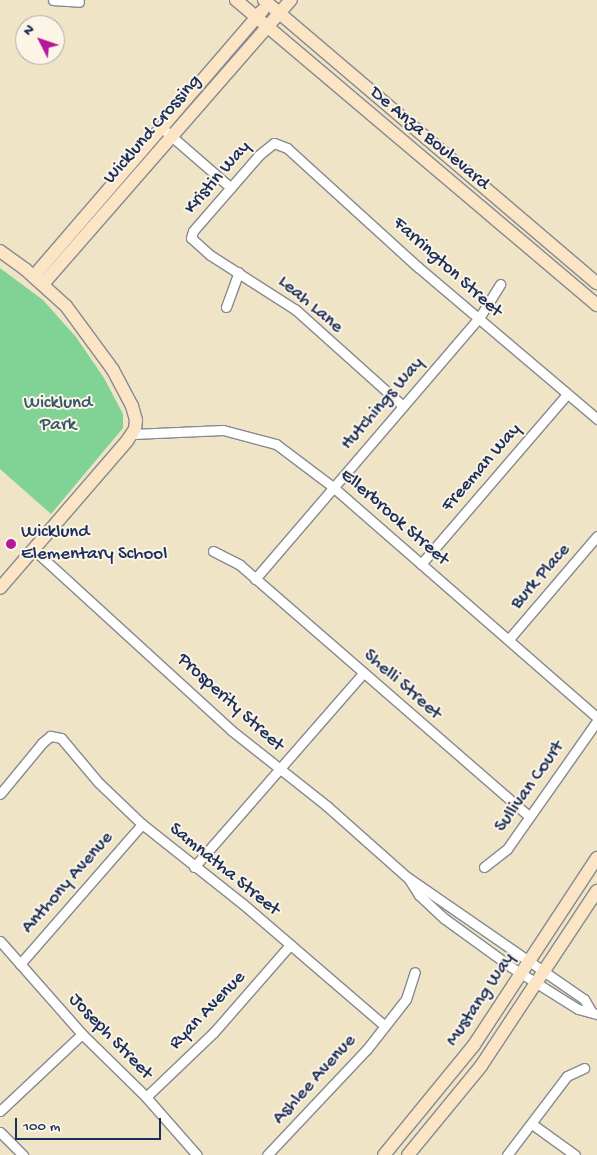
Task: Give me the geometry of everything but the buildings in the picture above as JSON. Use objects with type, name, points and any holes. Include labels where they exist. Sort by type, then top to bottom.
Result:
[{"type":"street","points":[[53,0],[79,2]]},
{"type":"street","name":"De Anza Boulevard","points":[[236,0],[597,305]]},
{"type":"street","name":"Wicklund Crossing","points":[[38,280],[173,136],[292,0]]},
{"type":"street","name":"De Anza Boulevard","points":[[268,1],[280,14],[597,283]]},
{"type":"street","name":"Wicklund Crossing","points":[[38,280],[162,128],[256,18],[268,1]]},
{"type":"street","points":[[162,128],[232,188]]},
{"type":"street","name":"Kristin Way","points":[[191,238],[193,231],[274,143]]},
{"type":"street","name":"Farrington Street","points":[[274,143],[287,148],[479,318],[597,418]]},
{"type":"street","name":"Leah Lane","points":[[191,238],[203,251],[239,272],[296,310],[403,406]]},
{"type":"street","points":[[0,251],[38,280],[66,306],[114,370],[132,406],[136,420],[133,434],[0,588]]},
{"type":"street","points":[[226,307],[239,272]]},
{"type":"street","name":"Hutchings Way","points":[[255,579],[479,318],[500,284]]},
{"type":"street","name":"Freeman Way","points":[[421,564],[567,394]]},
{"type":"street","name":"Ellerbrook Street","points":[[133,434],[222,430],[248,435],[276,444],[333,487],[597,717]]},
{"type":"street","name":"Burk Place","points":[[509,639],[597,536]]},
{"type":"street","name":"Prosperity Street","points":[[33,549],[231,730],[327,806],[407,877],[584,998],[594,1012]]},
{"type":"street","name":"Shelli Street","points":[[213,550],[240,565],[362,673],[528,815]]},
{"type":"street","points":[[194,867],[362,673]]},
{"type":"street","name":"Sullivan Court","points":[[484,867],[506,849],[528,815],[597,721]]},
{"type":"street","name":"Samnatha Street","points":[[0,794],[50,736],[61,738],[98,782],[142,824],[290,945],[385,1026]]},
{"type":"street","name":"Anthony Avenue","points":[[20,964],[142,824]]},
{"type":"street","name":"Mustang Way","points":[[384,1155],[474,1045],[522,975],[597,858]]},
{"type":"street","name":"Prosperity Street","points":[[407,877],[419,895],[445,919],[522,975],[578,1010],[594,1012]]},
{"type":"street","name":"Mustang Way","points":[[408,1155],[481,1066],[597,891]]},
{"type":"street","name":"Joseph Street","points":[[0,941],[82,1034],[146,1096],[197,1155]]},
{"type":"street","name":"Ryan Avenue","points":[[146,1096],[214,1032],[290,945]]},
{"type":"street","name":"Ashlee Avenue","points":[[266,1155],[330,1091],[385,1026],[406,999],[415,972]]},
{"type":"street","points":[[0,1111],[82,1034]]},
{"type":"street","points":[[507,1155],[567,1076],[584,1068]]},
{"type":"street","points":[[532,1124],[575,1155]]},
{"type":"street","points":[[0,1132],[23,1155]]},
{"type":"green space","name":"Wicklund Park","points":[[0,268],[43,300],[76,337],[104,378],[123,414],[123,428],[51,514],[0,469]]},
{"type":"place","name":"Wicklund Elementary School","points":[[11,544]]}]
